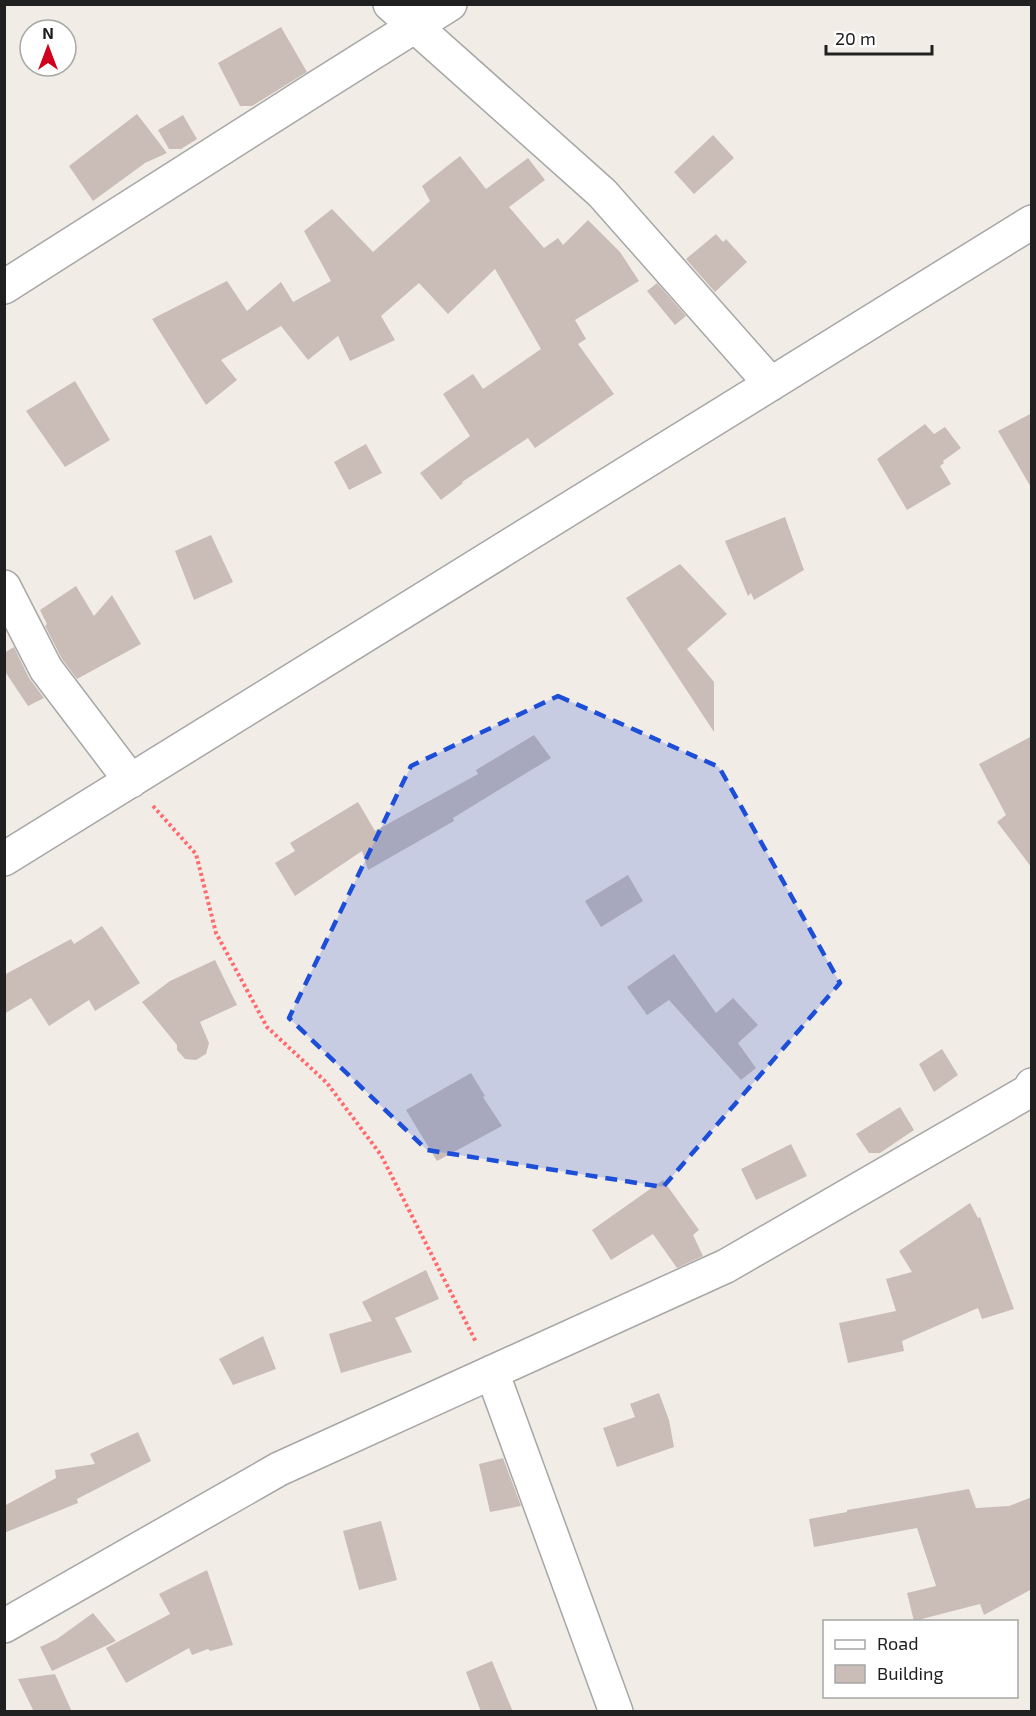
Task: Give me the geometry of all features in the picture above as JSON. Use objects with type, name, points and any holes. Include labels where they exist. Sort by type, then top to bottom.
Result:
[{"type":"street","points":[[390,4],[602,193],[771,384]]},
{"type":"street","points":[[4,287],[450,4]]},
{"type":"street","points":[[4,859],[1032,222]]},
{"type":"street","points":[[4,587],[46,669],[131,781]]},
{"type":"street","points":[[4,1626],[279,1468],[726,1266],[1029,1091],[1032,1085]]},
{"type":"street","points":[[492,1372],[616,1712]]},
{"type":"path","points":[[131,781],[196,854],[216,933],[267,1027],[327,1083],[381,1155],[492,1372]]},
{"type":"highlighted area","points":[[558,696],[719,767],[840,983],[663,1187],[427,1150],[289,1018],[411,766]]},
{"type":"building","points":[[281,27],[307,72],[252,106],[240,106],[218,63]]},
{"type":"building","points":[[137,114],[167,153],[145,163],[93,201],[69,166]]},
{"type":"building","points":[[183,115],[197,139],[181,149],[169,149],[158,130]]},
{"type":"building","points":[[713,135],[734,158],[694,194],[674,172]]},
{"type":"building","points":[[460,156],[486,189],[528,158],[545,180],[509,207],[544,248],[558,238],[563,245],[588,220],[620,252],[639,281],[575,320],[586,339],[578,344],[614,394],[535,448],[528,438],[462,482],[441,500],[420,473],[470,436],[443,394],[473,374],[483,389],[541,349],[495,269],[448,314],[419,283],[381,316],[395,340],[350,361],[338,336],[308,360],[281,326],[221,360],[237,380],[206,405],[152,319],[227,281],[247,311],[281,282],[293,302],[331,281],[304,231],[332,209],[373,252],[430,201],[422,186]]},
{"type":"building","points":[[716,234],[723,242],[726,239],[747,262],[715,292],[686,259]]},
{"type":"building","points":[[657,283],[686,316],[675,325],[647,291]]},
{"type":"building","points":[[75,381],[110,440],[65,467],[26,411]]},
{"type":"building","points":[[1032,413],[1032,489],[998,431]]},
{"type":"building","points":[[925,424],[934,434],[945,427],[961,448],[943,461],[944,463],[940,466],[951,484],[907,510],[877,459]]},
{"type":"building","points":[[366,444],[382,473],[349,490],[334,462]]},
{"type":"building","points":[[785,517],[804,570],[754,600],[751,593],[748,596],[725,541]]},
{"type":"building","points":[[211,535],[233,582],[194,600],[175,551]]},
{"type":"building","points":[[680,564],[727,614],[687,649],[714,682],[714,732],[626,598]]},
{"type":"building","points":[[76,586],[94,616],[112,595],[141,644],[77,679],[62,659],[45,626],[47,624],[40,610]]},
{"type":"building","points":[[14,647],[29,678],[44,698],[28,706],[4,670],[4,653]]},
{"type":"building","points":[[534,735],[551,758],[453,818],[454,821],[368,870],[362,851],[295,896],[275,863],[295,851],[290,843],[358,802],[375,831],[478,774],[476,770]]},
{"type":"building","points":[[1032,736],[1032,868],[997,822],[1006,815],[979,764]]},
{"type":"building","points":[[628,875],[643,901],[601,927],[585,901]]},
{"type":"building","points":[[102,926],[140,983],[95,1011],[89,1000],[49,1026],[31,998],[4,1014],[4,975],[71,939],[74,944]]},
{"type":"building","points":[[674,954],[716,1013],[733,998],[758,1025],[738,1043],[756,1068],[741,1080],[669,1000],[647,1015],[627,987]]},
{"type":"building","points":[[215,960],[237,1005],[200,1022],[209,1043],[206,1054],[196,1060],[185,1059],[177,1050],[177,1045],[142,1002],[170,981]]},
{"type":"building","points":[[942,1049],[958,1075],[934,1092],[919,1064]]},
{"type":"building","points":[[471,1073],[502,1126],[437,1161],[406,1110]]},
{"type":"building","points":[[900,1107],[914,1130],[880,1153],[869,1153],[856,1134]]},
{"type":"building","points":[[791,1144],[807,1176],[756,1200],[741,1169]]},
{"type":"building","points":[[663,1180],[699,1230],[693,1235],[703,1256],[677,1268],[653,1234],[611,1260],[592,1230]]},
{"type":"building","points":[[970,1203],[978,1218],[980,1217],[1014,1309],[982,1319],[978,1308],[902,1341],[904,1351],[848,1363],[839,1323],[896,1311],[886,1279],[912,1272],[899,1251]]},
{"type":"building","points":[[426,1270],[439,1299],[395,1318],[412,1352],[341,1373],[329,1334],[372,1321],[362,1302]]},
{"type":"building","points":[[263,1336],[276,1369],[233,1385],[219,1359]]},
{"type":"building","points":[[659,1393],[669,1420],[674,1447],[617,1467],[603,1428],[635,1417],[630,1404]]},
{"type":"building","points":[[138,1432],[151,1461],[77,1499],[78,1503],[4,1533],[4,1506],[56,1478],[55,1470],[95,1464],[90,1454]]},
{"type":"building","points":[[503,1458],[521,1506],[490,1512],[479,1464]]},
{"type":"building","points":[[969,1489],[976,1508],[1009,1506],[1032,1497],[1032,1589],[984,1615],[980,1604],[914,1620],[907,1593],[936,1586],[917,1528],[814,1547],[809,1519],[847,1512],[847,1510]]},
{"type":"building","points":[[381,1521],[397,1580],[359,1590],[343,1531]]},
{"type":"building","points":[[207,1570],[233,1645],[210,1651],[208,1649],[192,1655],[189,1648],[126,1683],[106,1648],[170,1614],[159,1594]]},
{"type":"building","points":[[93,1613],[116,1641],[52,1671],[40,1647],[57,1639]]},
{"type":"building","points":[[492,1661],[513,1712],[481,1712],[466,1672]]},
{"type":"building","points":[[55,1674],[72,1712],[34,1712],[18,1679]]}]
